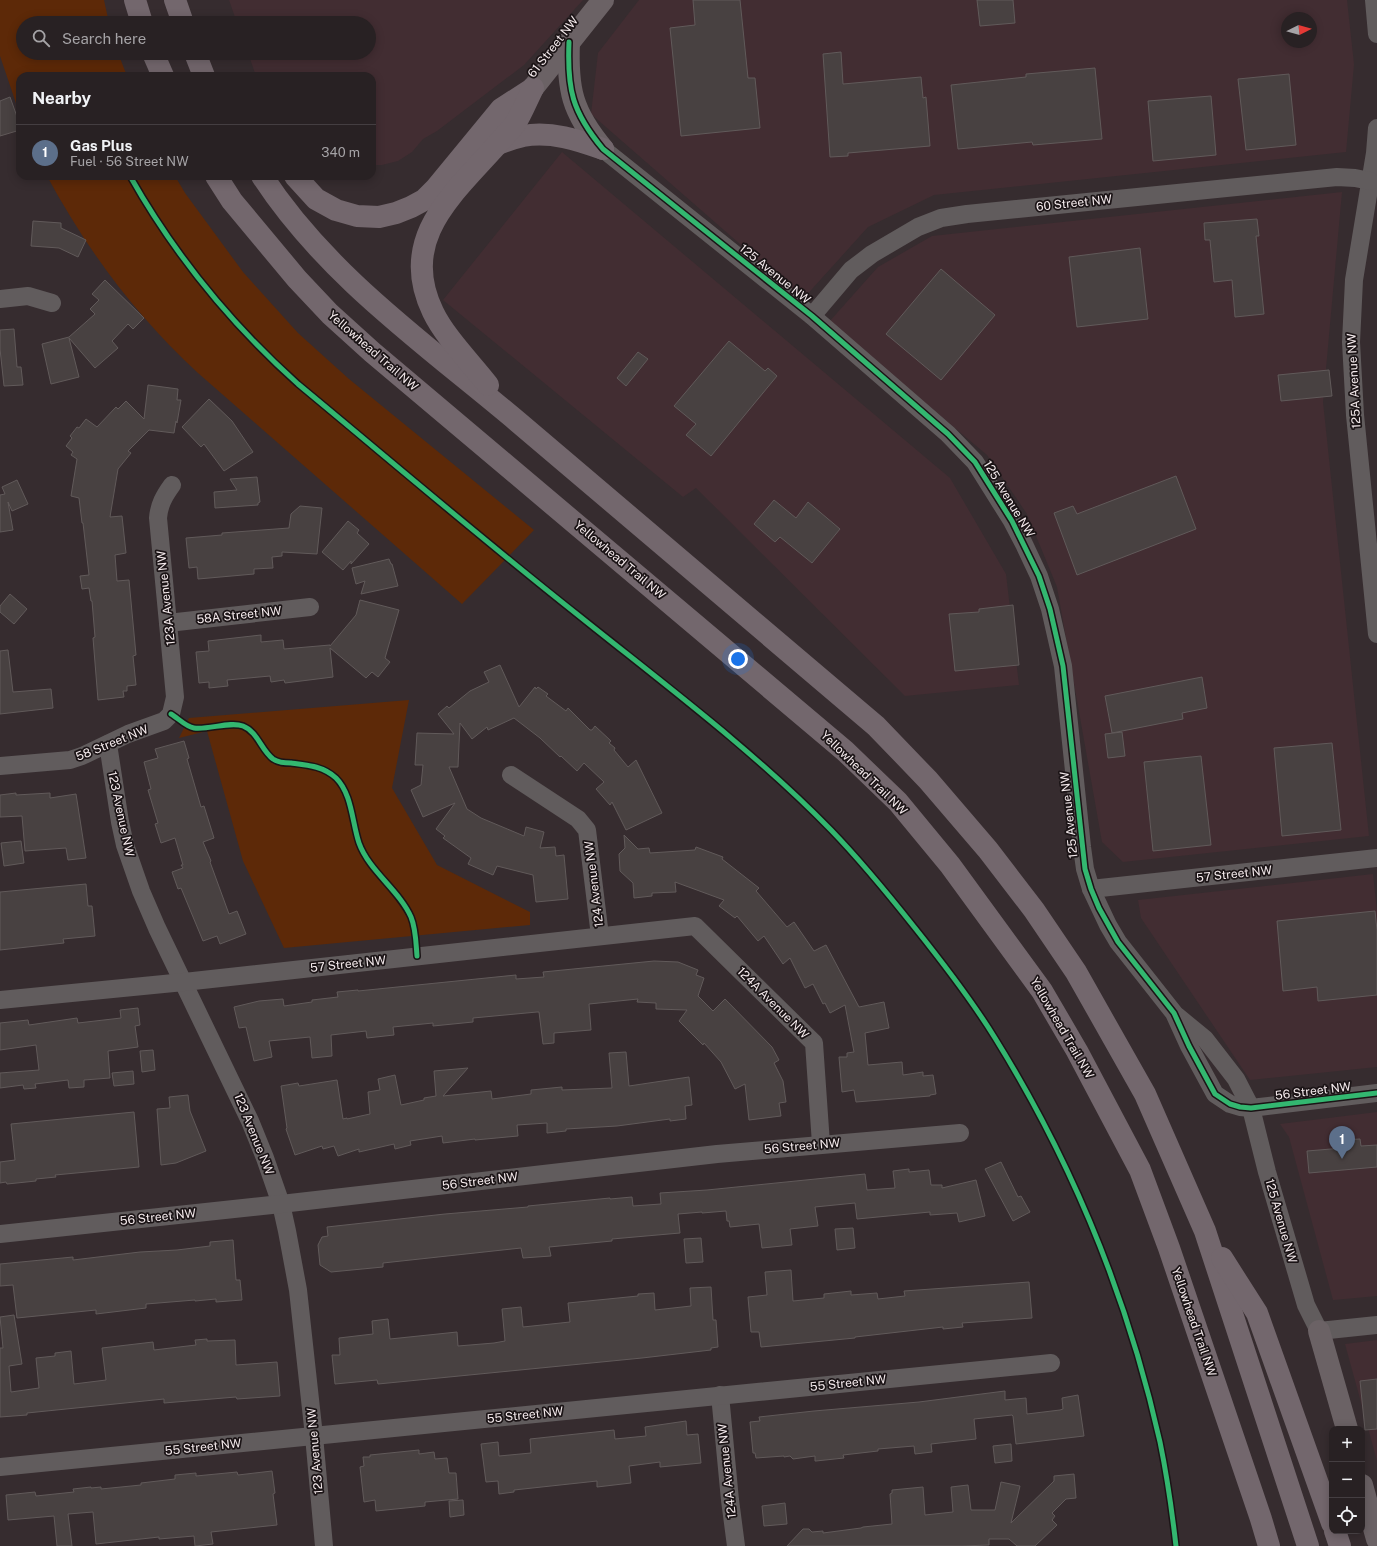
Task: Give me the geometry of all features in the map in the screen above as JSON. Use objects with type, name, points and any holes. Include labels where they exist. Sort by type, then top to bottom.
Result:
[{"type":"highway","points":[[175,0],[181,16]]},
{"type":"highway","points":[[135,1],[140,16]]},
{"type":"highway","points":[[156,60],[160,72]]},
{"type":"highway","points":[[198,60],[202,72]]},
{"type":"highway","points":[[518,422],[443,328],[426,296],[422,281],[422,263],[424,246],[432,223],[442,207],[514,124],[533,88]]},
{"type":"highway","points":[[299,180],[316,199],[336,210],[357,216],[379,217],[411,207],[424,200],[436,188],[501,109],[533,88]]},
{"type":"highway","points":[[496,145],[524,136],[538,135],[558,136],[578,140],[603,149]]},
{"type":"highway","name":"Yellowhead Trail NW","points":[[219,180],[232,201],[270,248],[330,314],[372,352],[845,751],[898,802],[950,865],[1042,991],[1078,1052],[1140,1170],[1169,1248],[1261,1519],[1268,1546]]},
{"type":"highway","points":[[265,180],[295,223],[340,270],[394,320],[518,422],[876,726],[928,780],[983,844],[1034,910],[1076,972],[1145,1094],[1205,1231],[1308,1546]]},
{"type":"highway","points":[[1205,1231],[1257,1312],[1329,1515]]},
{"type":"highway","points":[[1261,1519],[1264,1546]]},
{"type":"highway","points":[[1336,1534],[1340,1546]]},
{"type":"street","name":"61 Street NW","points":[[533,88],[604,0]]},
{"type":"street","points":[[1374,0],[1377,34]]},
{"type":"street","points":[[569,42],[571,91],[578,112],[590,134],[603,149]]},
{"type":"street","name":"125A Avenue NW","points":[[1377,128],[1354,280],[1350,342],[1354,407],[1377,634]]},
{"type":"street","name":"125 Avenue NW","points":[[603,149],[812,316],[948,434],[975,462],[1012,521],[1039,576],[1050,609],[1063,666],[1083,854],[1085,869],[1091,889],[1099,908],[1118,942],[1174,1013],[1205,1039],[1236,1079],[1251,1108],[1267,1172],[1306,1305],[1319,1331]]},
{"type":"street","name":"60 Street NW","points":[[812,316],[851,270],[872,254],[900,237],[941,218],[967,214],[1336,177],[1355,178],[1370,181]]},
{"type":"street","points":[[0,299],[28,296],[52,303]]},
{"type":"street","name":"123A Avenue NW","points":[[171,714],[175,696],[158,518],[159,507],[163,496],[172,485]]},
{"type":"street","name":"58A Street NW","points":[[168,623],[310,607]]},
{"type":"street","name":"58 Street NW","points":[[0,766],[70,760],[82,756],[128,734],[156,725],[164,721],[171,714]]},
{"type":"street","name":"123 Avenue NW","points":[[108,744],[120,822],[132,867],[149,910],[250,1120],[265,1158],[288,1231],[298,1290],[324,1546]]},
{"type":"street","name":"124 Avenue NW","points":[[511,775],[578,819],[588,830],[600,936]]},
{"type":"street","name":"57 Street NW","points":[[1091,889],[1377,858]]},
{"type":"street","name":"57 Street NW","points":[[0,1000],[184,982],[695,926]]},
{"type":"street","name":"124A Avenue NW","points":[[695,926],[814,1043],[822,1144]]},
{"type":"street","name":"125 Avenue NW","points":[[1174,1013],[1189,1046],[1215,1094],[1230,1104],[1251,1108]]},
{"type":"street","name":"56 Street NW","points":[[1251,1108],[1377,1093]]},
{"type":"street","name":"56 Street NW","points":[[0,1234],[280,1204],[717,1154],[960,1133]]},
{"type":"street","points":[[1345,1426],[1319,1331],[1377,1325]]},
{"type":"street","name":"55 Street NW","points":[[0,1467],[1051,1363]]},
{"type":"street","name":"124A Avenue NW","points":[[720,1396],[736,1546]]},
{"type":"street","points":[[1365,1496],[1377,1539]]},
{"type":"shaded area","points":[[0,0],[104,0],[107,16],[16,16],[16,60],[121,60],[125,72],[16,72],[16,103],[0,56]]},
{"type":"shaded area","points":[[229,0],[583,0],[524,65],[437,131],[423,139],[412,152],[398,161],[382,165],[376,165],[376,72],[255,72],[250,60],[376,60],[376,16],[235,16]]},
{"type":"shaded area","points":[[639,0],[1347,0],[1354,64],[1346,152],[934,195],[868,227],[803,299],[591,114],[598,53]]},
{"type":"shaded area","points":[[562,152],[950,478],[1006,574],[1019,685],[905,696],[696,488],[683,497],[443,300]]},
{"type":"shaded area","points":[[49,180],[177,180],[185,193],[243,272],[298,333],[349,379],[534,530],[462,604],[198,373],[175,351],[154,329],[114,281],[62,203]]},
{"type":"shaded area","points":[[1342,192],[1323,402],[1369,836],[1123,862],[1102,842],[1057,587],[1027,514],[987,455],[829,322],[878,267],[932,236]]},
{"type":"shaded area","points":[[409,700],[392,788],[437,865],[530,912],[530,925],[284,948],[243,861],[207,731],[179,738],[189,718]]},
{"type":"shaded area","points":[[1373,874],[1377,911],[1377,1067],[1250,1080],[1141,918],[1138,900]]},
{"type":"shaded area","points":[[1377,1112],[1377,1296],[1333,1300],[1289,1137],[1280,1124]]},
{"type":"shaded area","points":[[1377,1340],[1377,1461],[1345,1344]]},
{"type":"building","points":[[693,0],[740,0],[748,78],[755,78],[760,128],[681,136],[670,28],[695,25]]},
{"type":"building","points":[[977,0],[1013,0],[1015,23],[980,26]]},
{"type":"building","points":[[841,52],[843,84],[921,77],[923,98],[926,97],[930,146],[848,153],[848,156],[830,157],[823,54]]},
{"type":"building","points":[[1095,68],[1102,139],[1033,145],[1032,142],[958,149],[951,85],[1026,77],[1026,74]]},
{"type":"building","points":[[1289,74],[1296,145],[1246,150],[1238,79]]},
{"type":"building","points":[[1211,96],[1216,155],[1153,161],[1148,101]]},
{"type":"building","points":[[10,97],[16,114],[16,131],[0,136],[0,101]]},
{"type":"building","points":[[1257,219],[1259,236],[1256,236],[1264,314],[1235,317],[1232,280],[1214,282],[1210,240],[1205,240],[1204,223]]},
{"type":"building","points":[[33,221],[61,223],[61,228],[86,240],[78,257],[59,248],[31,246]]},
{"type":"building","points":[[1140,248],[1148,319],[1077,327],[1069,257]]},
{"type":"building","points":[[941,269],[995,315],[941,380],[886,334]]},
{"type":"building","points":[[105,280],[144,318],[133,329],[128,324],[112,341],[118,348],[95,368],[69,338],[79,377],[51,384],[42,344],[69,337],[95,314],[90,309],[99,300],[92,294]]},
{"type":"building","points":[[14,329],[17,367],[21,367],[23,385],[4,386],[0,349],[0,330]]},
{"type":"building","points":[[729,341],[765,371],[768,368],[777,376],[711,456],[686,435],[696,424],[674,406]]},
{"type":"building","points":[[638,352],[648,359],[626,386],[617,378]]},
{"type":"building","points":[[1329,370],[1332,396],[1281,401],[1278,375]]},
{"type":"building","points":[[148,385],[178,389],[177,400],[181,400],[174,433],[149,430],[128,451],[131,453],[118,469],[110,517],[122,516],[126,553],[115,555],[117,581],[129,580],[136,655],[133,656],[136,685],[127,686],[127,691],[123,691],[124,697],[98,700],[93,638],[95,637],[92,601],[89,588],[82,589],[80,576],[89,575],[83,523],[79,498],[71,496],[77,459],[71,455],[73,452],[66,446],[72,438],[70,436],[86,419],[97,427],[116,407],[118,409],[126,401],[144,419]]},
{"type":"building","points":[[209,399],[232,421],[253,452],[224,471],[204,444],[201,447],[182,427]]},
{"type":"building","points":[[1176,476],[1196,529],[1077,575],[1054,513],[1073,506],[1077,514]]},
{"type":"building","points":[[257,477],[260,502],[258,505],[215,508],[214,492],[237,490],[230,479]]},
{"type":"building","points":[[17,480],[28,504],[12,511],[8,502],[13,530],[0,532],[0,495],[5,494],[2,487]]},
{"type":"building","points":[[774,500],[796,518],[808,502],[840,529],[812,563],[780,537],[775,542],[754,524]]},
{"type":"building","points":[[300,506],[322,508],[317,554],[282,552],[282,556],[272,557],[273,568],[254,569],[254,574],[198,579],[197,567],[189,568],[186,538],[222,535],[222,533],[289,528],[291,514]]},
{"type":"building","points":[[348,521],[359,530],[357,533],[369,544],[351,564],[351,561],[343,570],[322,552]]},
{"type":"building","points":[[389,559],[392,564],[398,586],[361,594],[365,581],[356,584],[352,568]]},
{"type":"building","points":[[10,594],[27,609],[14,624],[0,612],[0,606]]},
{"type":"building","points":[[360,600],[399,610],[385,658],[390,662],[378,677],[372,672],[366,678],[330,648],[333,677],[285,683],[284,680],[271,682],[270,676],[227,680],[228,686],[209,688],[209,682],[199,683],[196,652],[209,651],[208,641],[261,635],[261,642],[283,640],[284,649],[330,646],[356,615]]},
{"type":"building","points":[[1013,605],[1019,665],[955,671],[949,614],[979,612],[979,609]]},
{"type":"building","points":[[8,650],[13,692],[51,689],[53,708],[0,714],[0,651]]},
{"type":"building","points":[[500,665],[519,707],[535,687],[536,689],[538,687],[548,694],[546,696],[566,711],[568,708],[590,730],[592,730],[595,726],[611,741],[609,743],[615,748],[614,750],[628,767],[636,760],[662,813],[626,830],[612,802],[610,805],[596,789],[604,782],[584,763],[577,771],[540,738],[514,718],[488,730],[487,727],[472,739],[460,723],[458,767],[449,767],[467,809],[481,818],[524,836],[526,827],[544,832],[540,848],[555,847],[556,856],[564,855],[568,899],[536,902],[533,875],[497,866],[493,875],[468,864],[471,858],[443,838],[445,836],[436,829],[455,803],[423,817],[411,790],[421,785],[423,765],[415,765],[417,733],[454,734],[438,714],[447,706],[449,708],[470,691],[489,682],[484,672]]},
{"type":"building","points":[[1202,677],[1207,708],[1182,713],[1183,719],[1112,733],[1105,696]]},
{"type":"building","points":[[1122,732],[1125,756],[1108,758],[1105,734]]},
{"type":"building","points":[[184,741],[189,758],[187,759],[201,807],[204,806],[214,838],[203,842],[229,914],[237,911],[246,934],[220,944],[217,936],[203,941],[181,888],[178,889],[172,872],[183,868],[181,865],[183,865],[175,838],[161,843],[155,824],[158,823],[148,790],[151,789],[144,762],[158,758],[155,749]]},
{"type":"building","points":[[1332,743],[1341,830],[1282,836],[1274,748]]},
{"type":"building","points":[[1201,756],[1211,845],[1153,851],[1144,762]]},
{"type":"building","points":[[16,793],[16,795],[50,793],[50,798],[76,794],[86,858],[68,860],[66,848],[25,851],[22,816],[0,817],[0,795]]},
{"type":"building","points":[[624,835],[638,849],[649,848],[650,853],[695,850],[696,847],[723,857],[722,859],[759,888],[756,891],[787,927],[794,922],[814,951],[826,945],[859,1007],[884,1002],[889,1028],[865,1033],[868,1065],[902,1062],[903,1075],[923,1072],[923,1076],[933,1075],[936,1094],[930,1096],[856,1102],[854,1090],[842,1092],[839,1057],[847,1057],[847,1053],[854,1052],[845,1005],[830,1013],[825,1003],[823,1004],[813,984],[805,988],[790,958],[783,964],[764,936],[758,941],[737,916],[735,918],[719,906],[724,900],[675,882],[676,892],[652,893],[652,896],[634,898],[633,883],[620,871],[619,854],[625,848]]},
{"type":"building","points":[[21,841],[24,863],[4,866],[1,843]]},
{"type":"building","points":[[86,884],[88,906],[92,906],[95,936],[63,939],[64,943],[0,950],[0,892]]},
{"type":"building","points":[[1375,911],[1377,930],[1377,995],[1318,1001],[1317,987],[1283,991],[1277,921]]},
{"type":"building","points":[[654,961],[678,962],[698,970],[696,975],[704,978],[698,996],[713,1011],[725,999],[772,1047],[779,1060],[774,1063],[783,1081],[786,1102],[779,1103],[781,1116],[749,1120],[745,1084],[735,1089],[721,1062],[704,1043],[703,1045],[679,1021],[687,1010],[656,1009],[656,1003],[637,1002],[638,999],[589,1004],[591,1030],[554,1033],[554,1043],[543,1044],[539,1012],[537,1012],[473,1018],[473,1022],[433,1026],[433,1023],[393,1027],[394,1035],[367,1038],[366,1031],[331,1035],[332,1056],[312,1058],[310,1037],[269,1041],[272,1057],[254,1061],[246,1027],[239,1028],[234,1007],[259,1001],[283,999],[284,1006],[312,1002],[312,1000],[338,997],[337,992],[516,975],[516,979],[544,977],[543,972]]},
{"type":"building","points":[[138,1008],[140,1025],[135,1026],[138,1047],[108,1051],[110,1078],[84,1080],[84,1087],[69,1088],[68,1080],[35,1084],[36,1088],[24,1089],[23,1085],[0,1088],[0,1073],[39,1070],[36,1045],[0,1050],[0,1023],[28,1020],[29,1025],[77,1018],[78,1023],[121,1018],[120,1010]]},
{"type":"building","points":[[153,1050],[155,1070],[142,1072],[140,1051]]},
{"type":"building","points":[[626,1052],[629,1086],[689,1077],[692,1105],[685,1106],[686,1119],[670,1121],[670,1119],[617,1126],[566,1129],[566,1131],[547,1133],[547,1123],[517,1125],[518,1136],[443,1143],[442,1136],[410,1141],[411,1145],[395,1149],[394,1144],[359,1152],[359,1149],[338,1156],[334,1146],[323,1149],[322,1146],[295,1155],[286,1129],[281,1086],[298,1083],[299,1086],[337,1080],[343,1119],[347,1119],[370,1114],[368,1092],[380,1090],[378,1079],[395,1075],[401,1105],[436,1096],[434,1071],[468,1068],[443,1096],[491,1091],[492,1099],[531,1094],[531,1090],[562,1087],[562,1090],[612,1088],[609,1053]]},
{"type":"building","points":[[133,1071],[134,1084],[114,1086],[112,1073]]},
{"type":"building","points":[[188,1095],[190,1111],[206,1151],[176,1163],[161,1165],[157,1109],[170,1108],[169,1097]]},
{"type":"building","points":[[134,1112],[139,1167],[55,1175],[56,1177],[36,1179],[36,1181],[7,1184],[6,1182],[0,1183],[0,1162],[15,1160],[11,1124]]},
{"type":"building","points":[[1360,1139],[1361,1146],[1377,1145],[1377,1167],[1309,1173],[1307,1151],[1343,1148],[1343,1140]]},
{"type":"building","points":[[1001,1162],[1018,1197],[1021,1196],[1030,1212],[1013,1221],[985,1169]]},
{"type":"building","points":[[909,1169],[909,1172],[929,1170],[931,1185],[942,1185],[942,1188],[976,1180],[985,1216],[959,1222],[957,1213],[930,1215],[930,1212],[857,1219],[855,1203],[815,1207],[818,1226],[790,1229],[792,1245],[762,1248],[759,1224],[730,1227],[729,1221],[727,1221],[726,1211],[702,1212],[678,1214],[680,1233],[612,1239],[612,1241],[549,1247],[551,1256],[523,1258],[521,1248],[383,1263],[383,1267],[331,1272],[320,1265],[318,1245],[322,1237],[328,1236],[327,1227],[610,1198],[632,1197],[633,1206],[661,1204],[660,1193],[707,1190],[865,1174],[867,1190],[895,1188],[893,1171]]},
{"type":"building","points":[[853,1228],[855,1248],[837,1250],[835,1229]]},
{"type":"building","points":[[701,1238],[703,1262],[686,1263],[684,1239]]},
{"type":"building","points":[[233,1240],[236,1280],[240,1280],[242,1300],[216,1302],[216,1299],[195,1300],[146,1304],[146,1308],[96,1314],[96,1310],[17,1318],[13,1285],[0,1286],[0,1264],[73,1257],[73,1260],[140,1252],[177,1250],[210,1246],[210,1242]]},
{"type":"building","points":[[791,1270],[793,1301],[824,1298],[824,1294],[851,1291],[851,1295],[877,1293],[878,1299],[905,1296],[904,1291],[1029,1282],[1032,1318],[962,1323],[963,1327],[943,1329],[943,1327],[855,1338],[761,1347],[759,1332],[751,1332],[748,1297],[767,1295],[765,1272]]},
{"type":"building","points":[[711,1287],[713,1320],[716,1320],[718,1347],[711,1348],[711,1350],[378,1384],[377,1380],[335,1384],[332,1355],[340,1355],[339,1338],[373,1334],[372,1321],[388,1319],[390,1339],[457,1332],[458,1346],[494,1343],[505,1341],[502,1309],[521,1307],[523,1327],[570,1322],[568,1303],[638,1296],[638,1294],[654,1293],[655,1310],[691,1306],[690,1288]]},
{"type":"building","points":[[14,1315],[22,1364],[9,1366],[11,1392],[39,1388],[36,1358],[55,1356],[55,1353],[71,1351],[74,1384],[106,1380],[102,1348],[153,1342],[154,1350],[196,1345],[195,1340],[207,1339],[207,1341],[235,1340],[236,1365],[277,1362],[280,1396],[237,1399],[236,1397],[164,1403],[164,1399],[0,1417],[0,1348],[3,1348],[0,1317]]},
{"type":"building","points":[[1377,1379],[1377,1429],[1365,1430],[1360,1381]]},
{"type":"building","points":[[1005,1391],[1005,1400],[1026,1398],[1027,1414],[1063,1409],[1062,1398],[1078,1395],[1084,1436],[1016,1444],[1012,1415],[974,1419],[976,1439],[931,1444],[932,1452],[915,1454],[914,1446],[878,1449],[878,1451],[843,1455],[844,1458],[816,1461],[815,1456],[793,1459],[790,1456],[756,1458],[755,1453],[753,1453],[750,1422],[760,1421],[759,1417],[919,1402]]},
{"type":"building","points":[[686,1421],[687,1435],[698,1434],[701,1463],[660,1467],[660,1462],[629,1466],[631,1483],[597,1487],[597,1481],[514,1490],[514,1492],[499,1494],[498,1481],[486,1482],[481,1444],[498,1442],[499,1456],[531,1453],[530,1439],[614,1430],[615,1439],[646,1436],[645,1427]]},
{"type":"building","points":[[1011,1444],[1012,1461],[995,1463],[993,1446]]},
{"type":"building","points":[[419,1450],[419,1454],[434,1452],[435,1459],[447,1458],[449,1473],[456,1473],[458,1499],[425,1502],[425,1506],[376,1511],[375,1500],[364,1502],[360,1467],[364,1466],[363,1457]]},
{"type":"building","points":[[272,1471],[277,1525],[211,1532],[213,1544],[195,1546],[194,1536],[159,1539],[159,1537],[96,1544],[93,1512],[68,1514],[72,1546],[57,1546],[54,1516],[8,1520],[6,1495],[35,1492],[36,1496],[74,1492],[73,1489],[91,1487],[101,1487],[101,1489],[141,1485],[141,1483],[175,1479],[175,1475],[196,1473],[196,1476],[237,1472],[238,1475]]},
{"type":"building","points":[[1074,1474],[1076,1498],[1066,1499],[1052,1513],[1055,1516],[1052,1520],[1057,1525],[1035,1546],[1017,1546],[1009,1539],[989,1539],[989,1545],[961,1546],[787,1546],[803,1529],[809,1529],[812,1532],[823,1531],[823,1533],[892,1524],[890,1494],[892,1493],[892,1490],[923,1487],[925,1515],[953,1512],[951,1487],[968,1485],[971,1510],[995,1510],[1001,1482],[1020,1486],[1011,1523],[1054,1481],[1054,1476]]},
{"type":"building","points":[[463,1500],[464,1515],[450,1517],[449,1501]]},
{"type":"building","points":[[785,1503],[787,1524],[764,1526],[762,1506]]},
{"type":"cycle path","points":[[569,42],[569,73],[574,99],[584,123],[603,149],[812,316],[948,434],[975,462],[1012,521],[1039,576],[1050,609],[1063,666],[1085,869],[1091,889],[1099,908],[1118,942],[1174,1013],[1189,1046],[1215,1094],[1230,1104],[1251,1108],[1377,1093]]},
{"type":"cycle path","points":[[132,180],[165,233],[205,287],[273,361],[298,384],[472,529],[740,745],[802,801],[831,830],[874,878],[967,995],[1023,1085],[1049,1133],[1073,1183],[1114,1284],[1132,1336],[1160,1442],[1176,1546]]},
{"type":"cycle path","points":[[171,714],[185,724],[194,728],[206,728],[232,724],[243,726],[252,732],[265,751],[273,759],[282,762],[315,767],[326,771],[336,778],[348,800],[359,843],[364,853],[370,863],[406,907],[411,917],[415,931],[417,956]]},
{"type":"place","name":"Gas Plus","points":[[1342,1159]]}]
